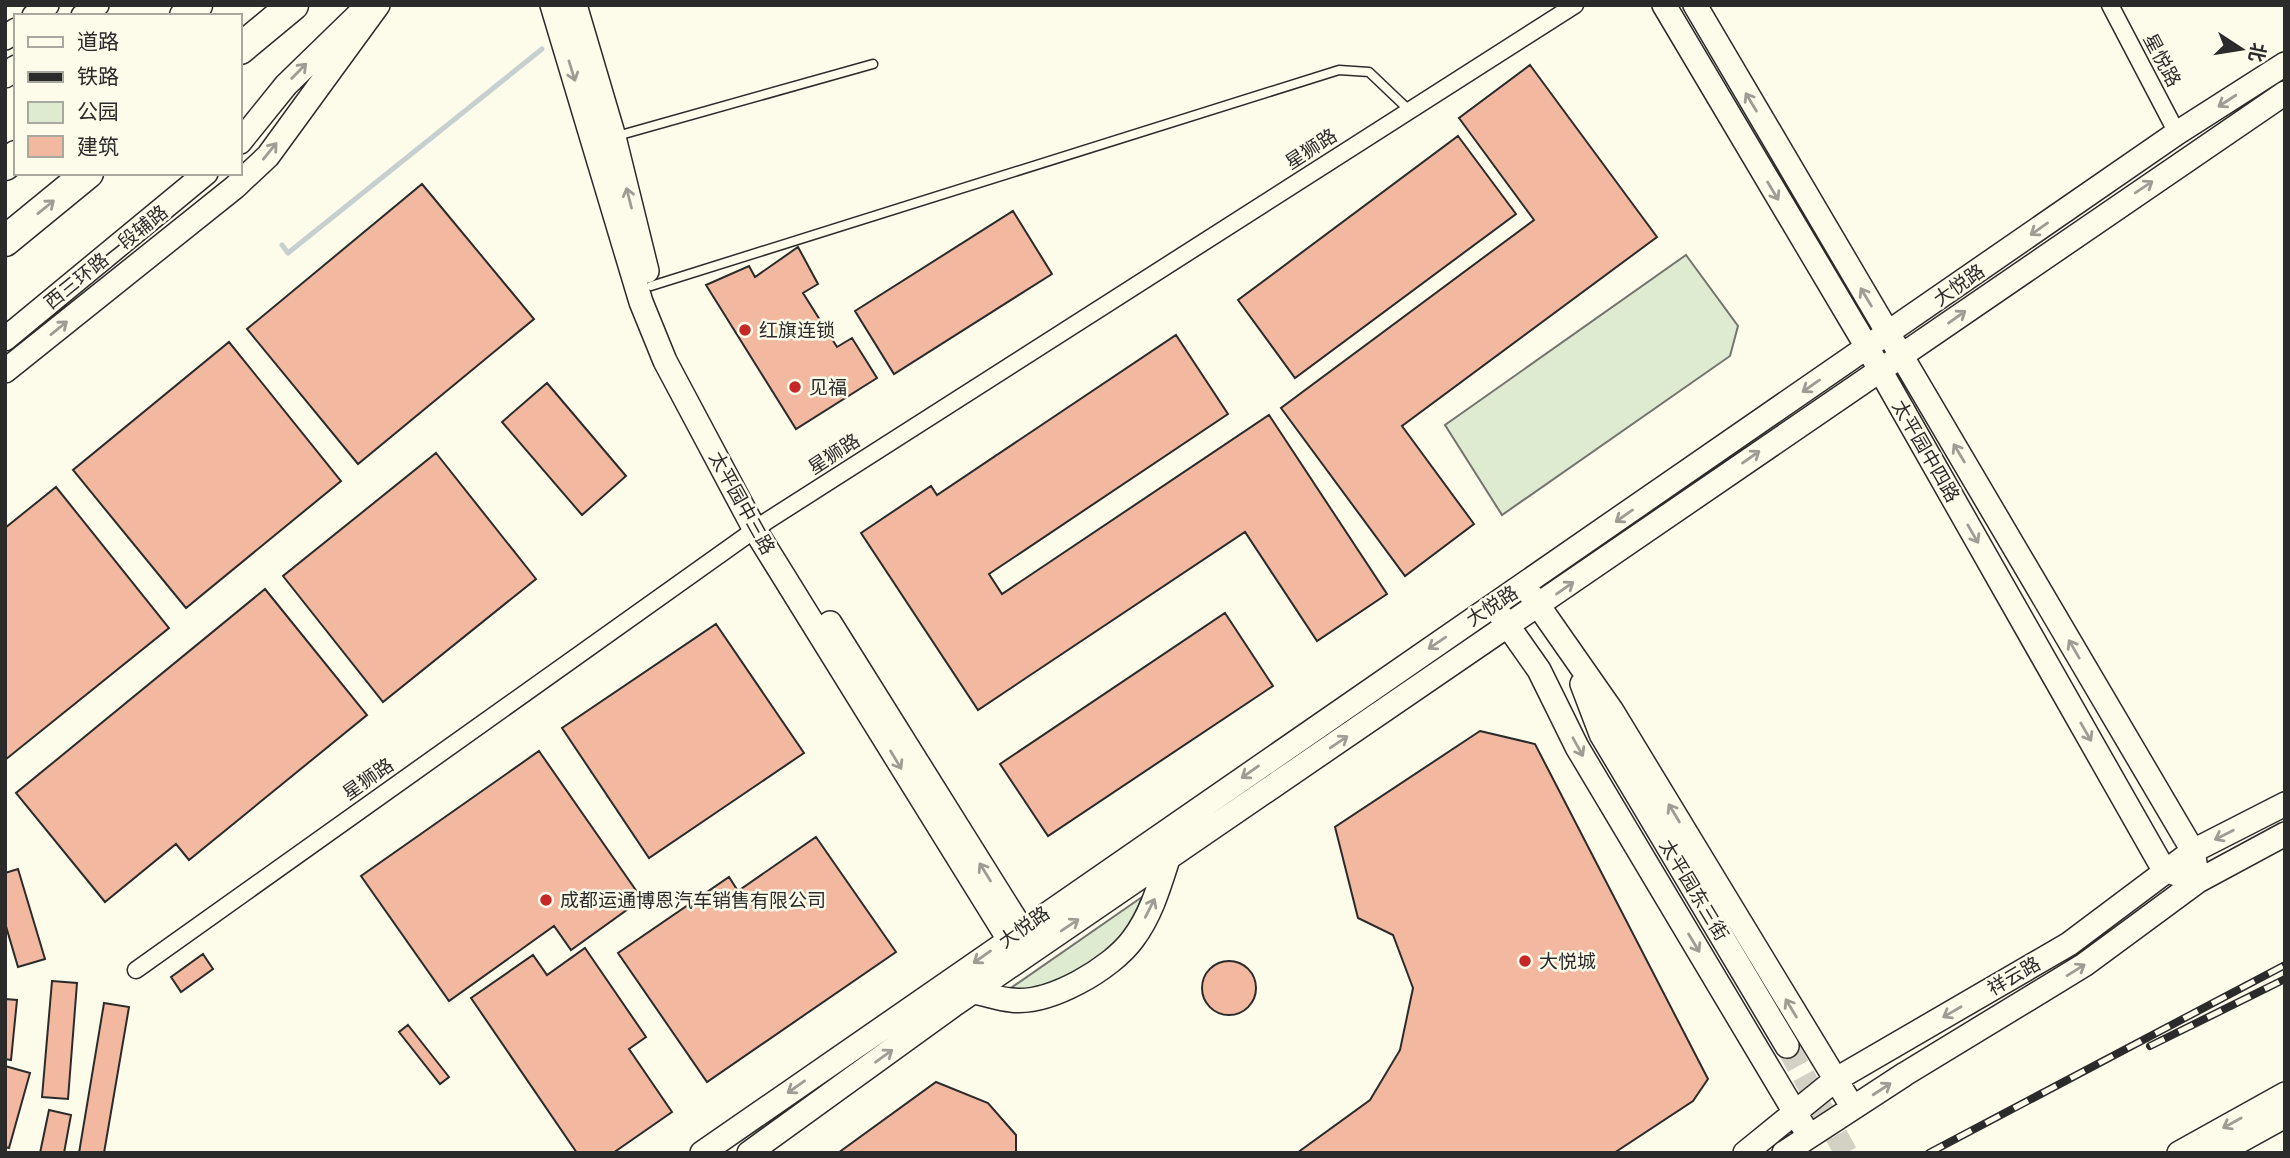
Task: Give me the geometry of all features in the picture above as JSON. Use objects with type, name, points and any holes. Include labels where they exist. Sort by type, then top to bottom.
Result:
[{"type":"highway","points":[[242,47],[293,5]]},
{"type":"highway","points":[[5,241],[86,175]]},
{"type":"street","points":[[242,140],[286,85],[370,5]]},
{"type":"street","points":[[5,371],[235,187],[268,156],[378,5]]},
{"type":"street","name":"太平园中三路","points":[[552,5],[641,302],[665,361],[761,526],[1028,954]]},
{"type":"street","name":"太平园中三路","points":[[575,5],[614,137],[651,286],[679,360],[761,526]]},
{"type":"street","name":"星狮路","points":[[136,970],[761,526],[1576,5]]},
{"type":"street","name":"太平园中四路","points":[[1664,5],[1881,371],[2164,870]]},
{"type":"street","points":[[1695,5],[2193,851],[2198,881],[2164,870]]},
{"type":"street","name":"星悦路","points":[[2110,5],[2177,133]]},
{"type":"street","name":"大悦路","points":[[702,1153],[1014,934],[1493,604],[1525,585],[2177,133],[2285,64]]},
{"type":"street","points":[[749,1153],[1028,954],[1539,607],[1782,435],[1881,371],[2285,93]]},
{"type":"street","name":"西三环路一段辅路","points":[[5,339],[204,175]]},
{"type":"street","points":[[1525,585],[1612,711],[1853,1108]]},
{"type":"street","points":[[1493,604],[1539,670],[1577,747],[1809,1136]]},
{"type":"street","points":[[1570,653],[1601,734]]},
{"type":"street","points":[[1539,670],[1601,734]]},
{"type":"street","name":"太平园东三街","points":[[1601,734],[1787,1046]]},
{"type":"street","name":"祥云路","points":[[1745,1153],[1793,1111],[1835,1080],[2069,944],[2164,870],[2193,851],[2285,804]]},
{"type":"street","name":"祥云路","points":[[1784,1153],[2084,965],[2198,881],[2285,834]]},
{"type":"street","points":[[973,992],[1013,1000],[1052,995],[1098,971],[1133,940],[1155,901],[1168,859]]},
{"type":"street","points":[[1764,1062],[1781,1061],[1804,1049],[1809,1038]]},
{"type":"street","points":[[2179,1153],[2285,1094]]},
{"type":"street","points":[[2218,1153],[2285,1116]]},
{"type":"lane","points":[[614,137],[873,64]]},
{"type":"lane","points":[[651,286],[1339,70],[1369,72],[1410,111]]},
{"type":"green space","points":[[1686,255],[1738,326],[1730,356],[1502,515],[1445,425]]},
{"type":"green space","points":[[1142,897],[1121,935],[1090,965],[1051,984],[1008,990]]},
{"type":"building","points":[[1530,65],[1657,237],[1402,426],[1474,524],[1405,576],[1281,408],[1534,220],[1459,118]]},
{"type":"building","points":[[1458,136],[1516,214],[1295,378],[1238,300]]},
{"type":"building","points":[[422,184],[534,319],[358,464],[247,329]]},
{"type":"building","points":[[1013,211],[1052,274],[894,374],[855,311]]},
{"type":"building","points":[[798,247],[818,284],[803,293],[837,347],[852,338],[877,378],[796,429],[706,285],[749,266],[755,277]]},
{"type":"building","points":[[1176,335],[1228,414],[989,574],[1002,594],[1269,415],[1387,594],[1317,641],[1245,532],[978,710],[861,533],[931,486],[937,495]]},
{"type":"building","points":[[229,342],[341,481],[186,608],[73,470]]},
{"type":"building","points":[[547,383],[626,476],[582,515],[502,422]]},
{"type":"building","points":[[436,453],[536,579],[383,702],[283,576]]},
{"type":"building","points":[[56,487],[169,628],[5,760],[5,528]]},
{"type":"building","points":[[265,589],[367,715],[189,860],[176,844],[105,902],[16,793]]},
{"type":"building","points":[[1225,613],[1273,686],[1048,836],[1000,764]]},
{"type":"building","points":[[716,624],[804,753],[649,858],[562,728]]},
{"type":"building","name":"大悦城","points":[[1480,731],[1535,744],[1708,1079],[1693,1101],[1614,1153],[1297,1153],[1370,1100],[1400,1050],[1413,988],[1393,935],[1358,918],[1335,827]]},
{"type":"building","points":[[539,751],[642,899],[571,950],[554,926],[449,1001],[361,876]]},
{"type":"building","points":[[816,837],[896,952],[707,1082],[618,953],[729,877],[738,891]]},
{"type":"building","points":[[18,869],[45,959],[18,967],[5,923],[5,873]]},
{"type":"building","points":[[585,948],[646,1037],[629,1049],[672,1112],[613,1153],[577,1153],[471,998],[533,955],[547,975]]},
{"type":"building","points":[[203,954],[213,969],[181,992],[171,977]]},
{"type":"building","points":[[1229,961],[1248,969],[1256,988],[1248,1007],[1229,1015],[1210,1007],[1202,988],[1210,969]]},
{"type":"building","points":[[52,981],[77,983],[68,1099],[42,1097]]},
{"type":"building","points":[[5,999],[17,1000],[11,1060],[5,1059]]},
{"type":"building","points":[[104,1003],[129,1007],[104,1153],[79,1153]]},
{"type":"building","points":[[408,1025],[449,1077],[440,1084],[399,1032]]},
{"type":"building","points":[[5,1066],[30,1073],[9,1148],[5,1147]]},
{"type":"building","points":[[936,1082],[988,1103],[1016,1135],[1016,1153],[838,1153]]},
{"type":"building","points":[[49,1110],[71,1115],[64,1153],[40,1153]]},
{"type":"waterway","points":[[282,245],[288,253],[542,49]]},
{"type":"tunnel","points":[[1787,1046],[1846,1153]]},
{"type":"railway","points":[[1929,1153],[2285,965]]},
{"type":"railway","points":[[2150,1046],[2285,979]]},
{"type":"place","name":"红旗连锁","points":[[745,330]]},
{"type":"place","name":"见福","points":[[795,387]]},
{"type":"place","name":"成都运通博恩汽车销售有限公司","points":[[546,900]]},
{"type":"place","name":"大悦城","points":[[1525,961]]}]
